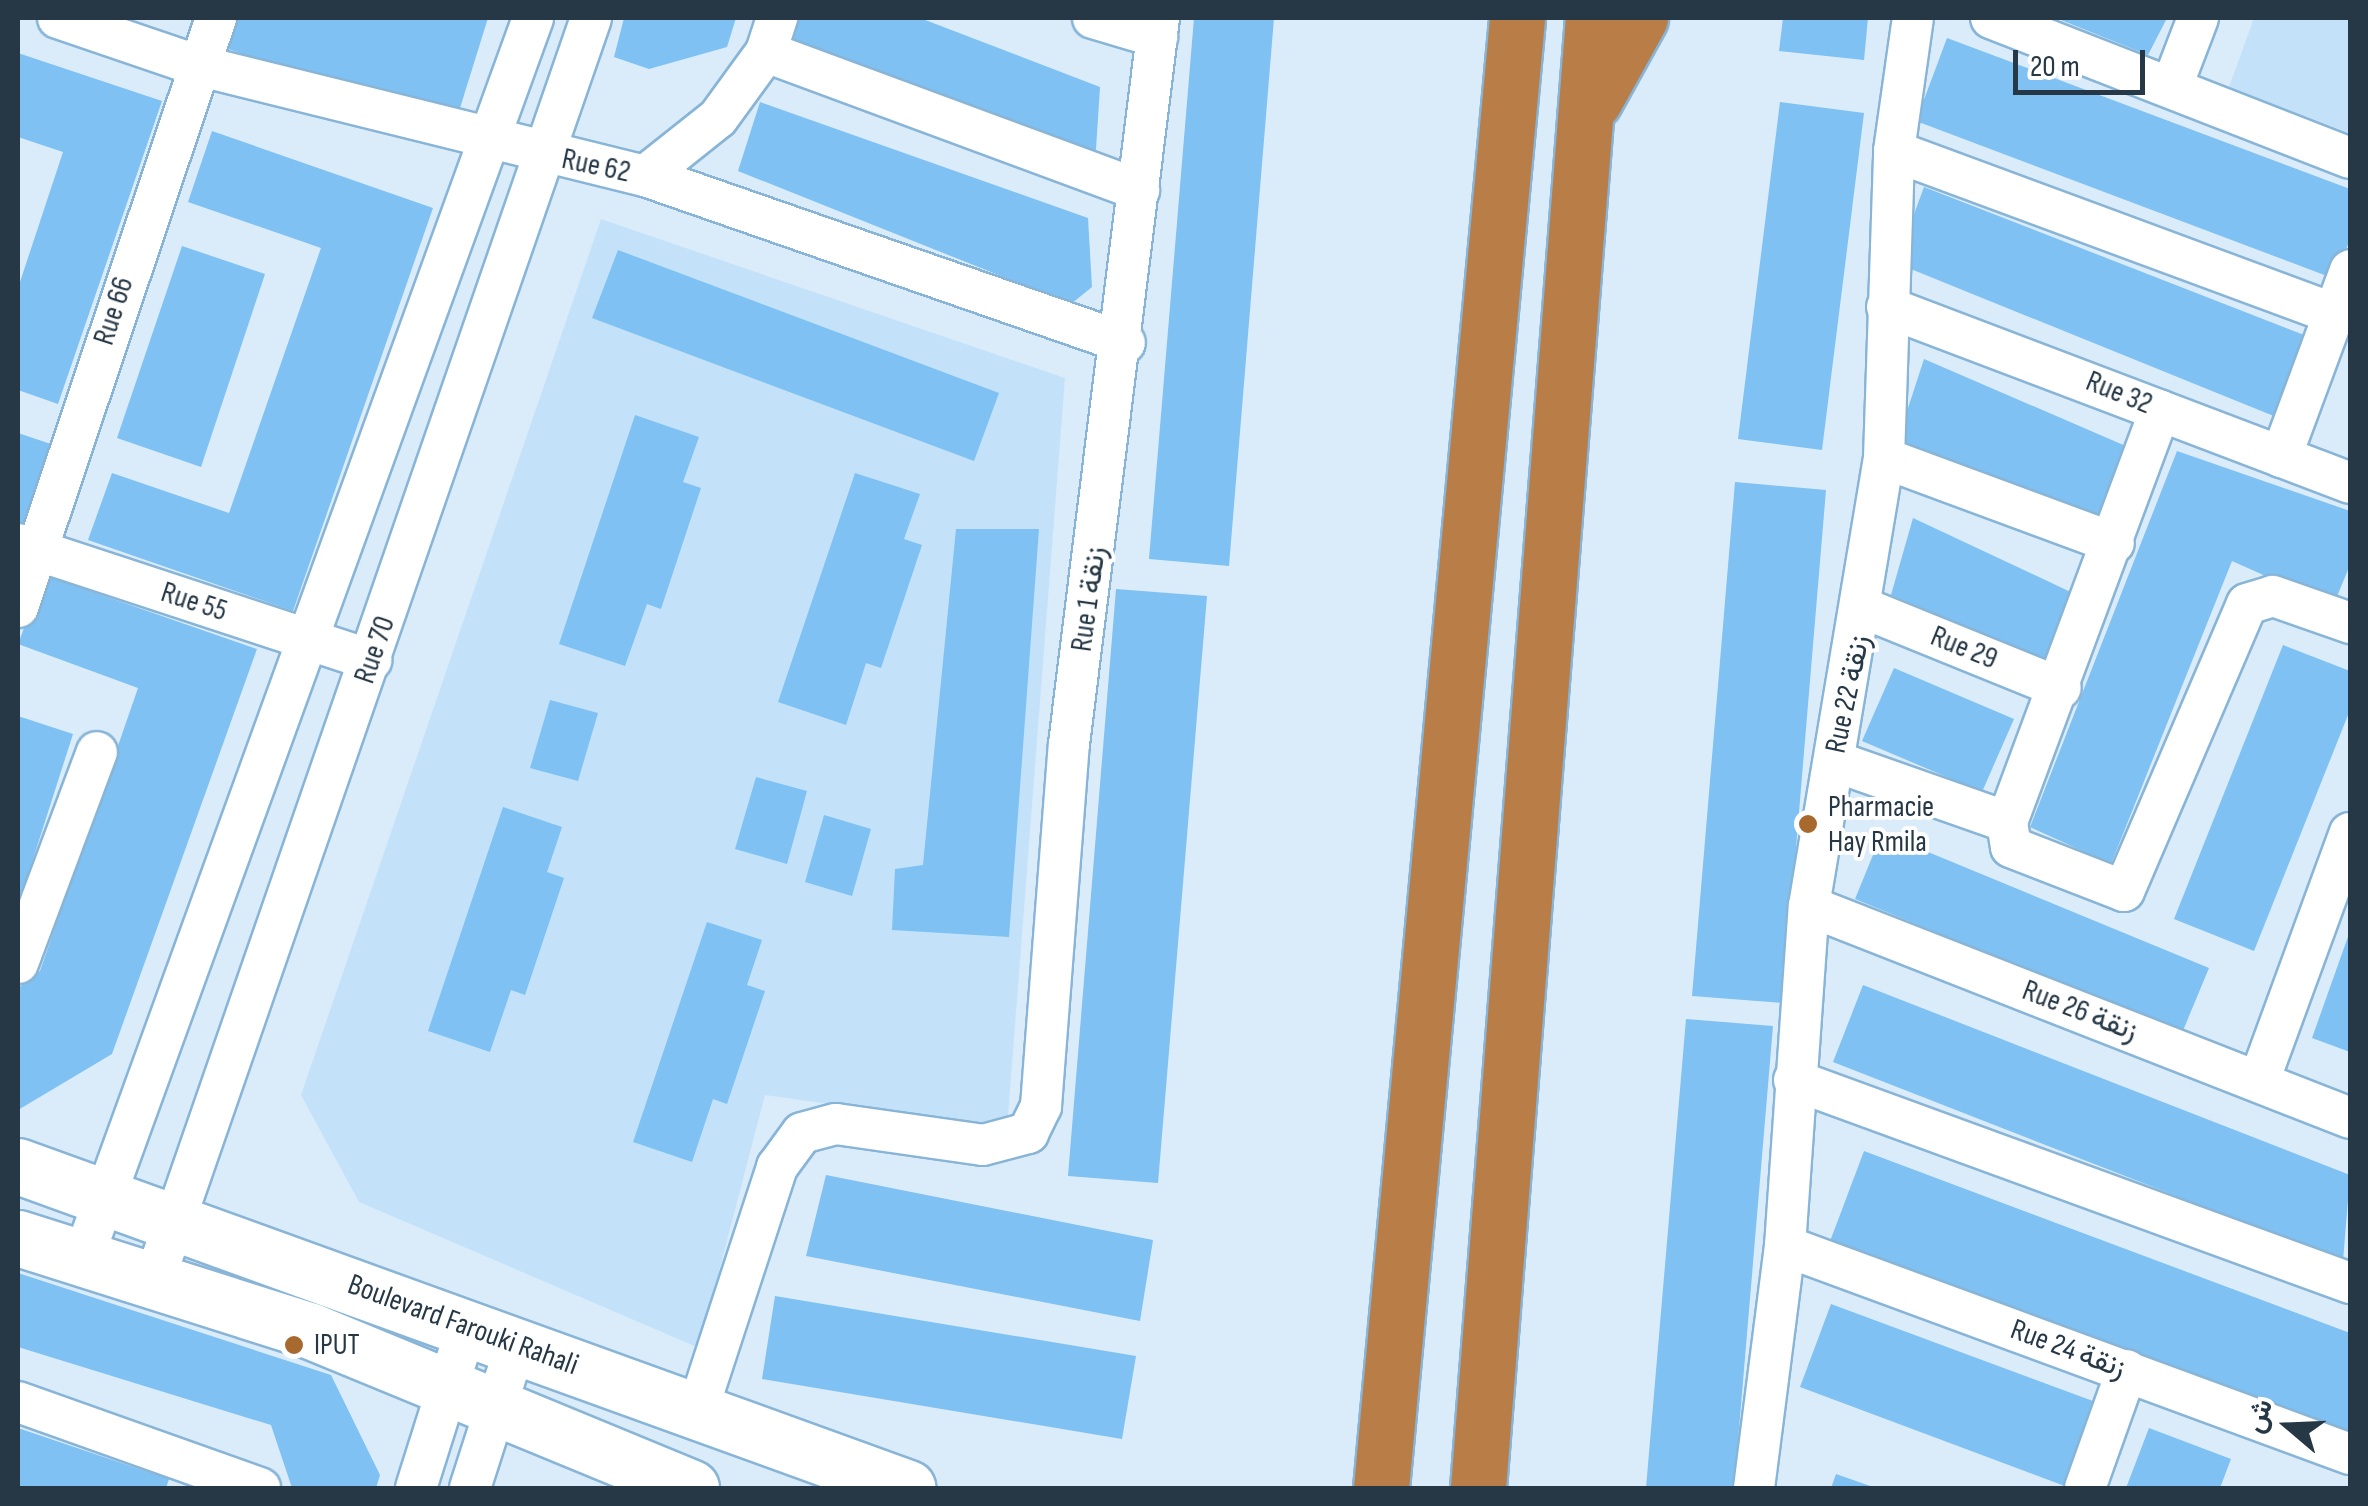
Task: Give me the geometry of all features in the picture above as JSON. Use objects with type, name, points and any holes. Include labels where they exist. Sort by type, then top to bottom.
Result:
[{"type":"highway","points":[[1381,1488],[1515,18]]},
{"type":"highway","points":[[1478,1488],[1593,18]]},
{"type":"highway","points":[[1583,121],[1640,18]]},
{"type":"street","name":"Rue 62","points":[[58,18],[196,65],[488,143],[645,176],[1124,343]]},
{"type":"street","name":"Rue 66","points":[[18,607],[26,547],[216,18]]},
{"type":"street","points":[[83,1258],[533,18]]},
{"type":"street","name":"Rue 70","points":[[154,1281],[546,155],[590,18]]},
{"type":"street","points":[[1093,18],[1158,27]]},
{"type":"street","name":"Rue 22 زنقة","points":[[1754,1488],[1786,1246],[1794,1080],[1809,906],[1866,609],[1884,458],[1894,151],[1912,18]]},
{"type":"street","points":[[1991,18],[2350,158]]},
{"type":"street","points":[[2172,86],[2198,18]]},
{"type":"street","name":"Rue 1 زنقة","points":[[698,1409],[776,1167],[802,1133],[836,1124],[983,1145],[1028,1133],[1041,1106],[1069,744],[1124,343],[1158,27]]},
{"type":"street","points":[[645,176],[718,118],[771,35],[1139,190]]},
{"type":"street","points":[[1894,151],[2334,314]]},
{"type":"street","points":[[2281,457],[2350,270]]},
{"type":"street","name":"Rue 32","points":[[1887,307],[2350,483]]},
{"type":"street","points":[[2160,410],[2062,688],[2007,822],[2010,847],[2124,890],[2247,604],[2272,596],[2350,623]]},
{"type":"street","points":[[1884,458],[2114,543]]},
{"type":"street","name":"Rue 55","points":[[26,547],[371,660]]},
{"type":"street","name":"Rue 29","points":[[1866,609],[2062,688]]},
{"type":"street","points":[[18,963],[98,752]]},
{"type":"street","points":[[1834,761],[2007,822]]},
{"type":"street","points":[[2259,1081],[2350,833]]},
{"type":"street","name":"Rue 26 زنقة","points":[[1809,906],[2350,1118]]},
{"type":"street","points":[[1794,1080],[2350,1283]]},
{"type":"street","name":"Boulevard Farouki Rahali","points":[[18,1166],[174,1218],[908,1488]]},
{"type":"street","name":"Boulevard Farouki Rahali","points":[[18,1238],[311,1330],[470,1403],[691,1488]]},
{"type":"street","name":"Rue 24 زنقة","points":[[1786,1246],[2350,1454]]},
{"type":"street","points":[[416,1488],[470,1403],[492,1336]]},
{"type":"street","points":[[2085,1488],[2126,1370]]},
{"type":"street","points":[[18,1402],[253,1486]]},
{"type":"street","points":[[470,1403],[470,1488]]},
{"type":"shaded area","points":[[2254,18],[2350,18],[2350,133],[2229,87]]},
{"type":"shaded area","points":[[601,219],[1065,378],[1007,1129],[765,1095],[699,1348],[359,1202],[301,1095]]},
{"type":"building","points":[[234,18],[488,18],[455,124],[222,47]]},
{"type":"building","points":[[624,18],[736,18],[727,47],[649,69],[614,57]]},
{"type":"building","points":[[795,18],[920,18],[1100,87],[1095,164],[786,47]]},
{"type":"building","points":[[1194,18],[1274,18],[1229,566],[1149,559]]},
{"type":"building","points":[[1783,18],[1868,18],[1864,60],[1779,51]]},
{"type":"building","points":[[2056,18],[2167,18],[2148,55]]},
{"type":"building","points":[[1947,38],[2350,189],[2350,239],[2335,279],[1916,121]]},
{"type":"building","points":[[18,53],[162,101],[58,404],[18,390],[18,288],[63,152],[18,137]]},
{"type":"building","points":[[760,102],[1088,218],[1092,287],[1071,304],[738,171]]},
{"type":"building","points":[[1780,102],[1864,113],[1822,450],[1738,439]]},
{"type":"building","points":[[212,131],[433,208],[293,611],[88,540],[112,473],[229,513],[321,248],[188,202]]},
{"type":"building","points":[[1924,187],[2317,340],[2286,421],[1896,263]]},
{"type":"building","points":[[182,246],[265,274],[201,467],[117,438]]},
{"type":"building","points":[[618,250],[999,393],[974,461],[592,318]]},
{"type":"building","points":[[1924,359],[2128,447],[2099,517],[1897,442]]},
{"type":"building","points":[[635,415],[699,437],[683,482],[701,488],[661,609],[647,604],[625,666],[559,644]]},
{"type":"building","points":[[18,433],[51,444],[21,529],[18,528]]},
{"type":"building","points":[[2177,451],[2350,511],[2350,565],[2333,606],[2232,561],[2111,864],[2030,827]]},
{"type":"building","points":[[855,473],[920,494],[904,539],[922,545],[881,668],[866,663],[846,725],[778,702]]},
{"type":"building","points":[[1735,482],[1826,490],[1783,1003],[1692,996]]},
{"type":"building","points":[[1913,518],[2077,595],[2048,660],[1891,595]]},
{"type":"building","points":[[956,529],[1039,529],[1009,937],[892,930],[895,869],[923,865]]},
{"type":"building","points":[[44,575],[257,649],[112,1054],[18,1110],[18,988],[40,971],[138,688],[18,644]]},
{"type":"building","points":[[1116,589],[1207,596],[1158,1183],[1068,1176]]},
{"type":"building","points":[[2283,645],[2350,671],[2350,710],[2254,951],[2174,919]]},
{"type":"building","points":[[1894,668],[2014,719],[1982,792],[1862,741]]},
{"type":"building","points":[[550,700],[598,713],[578,781],[530,768]]},
{"type":"building","points":[[18,716],[73,734],[18,906]]},
{"type":"building","points":[[756,777],[807,791],[787,864],[735,849]]},
{"type":"building","points":[[503,807],[562,827],[547,872],[564,878],[525,995],[511,990],[490,1052],[428,1031]]},
{"type":"building","points":[[824,815],[871,829],[852,896],[805,882]]},
{"type":"building","points":[[1882,833],[2209,968],[2182,1033],[1855,899]]},
{"type":"building","points":[[707,922],[762,940],[747,985],[765,991],[727,1104],[713,1099],[692,1162],[633,1142]]},
{"type":"building","points":[[2350,931],[2350,1052],[2312,1038]]},
{"type":"building","points":[[1863,985],[2350,1175],[2343,1261],[1833,1062]]},
{"type":"building","points":[[1686,1019],[1773,1026],[1734,1488],[1646,1488]]},
{"type":"building","points":[[1864,1151],[2350,1333],[2350,1449],[1826,1252]]},
{"type":"building","points":[[826,1175],[1153,1240],[1140,1321],[806,1256]]},
{"type":"building","points":[[18,1273],[331,1375],[380,1475],[376,1488],[292,1488],[271,1425],[18,1347]]},
{"type":"building","points":[[775,1296],[1136,1356],[1122,1439],[762,1379]]},
{"type":"building","points":[[1831,1304],[2101,1404],[2070,1488],[1800,1387]]},
{"type":"building","points":[[18,1428],[169,1479],[166,1488],[18,1488]]},
{"type":"building","points":[[2149,1428],[2231,1459],[2220,1488],[2126,1488]]},
{"type":"building","points":[[1836,1474],[1876,1488],[1831,1488]]},
{"type":"place","name":"Pharmacie Hay Rmila","points":[[1808,824]]},
{"type":"place","name":"IPUT","points":[[294,1345]]}]
